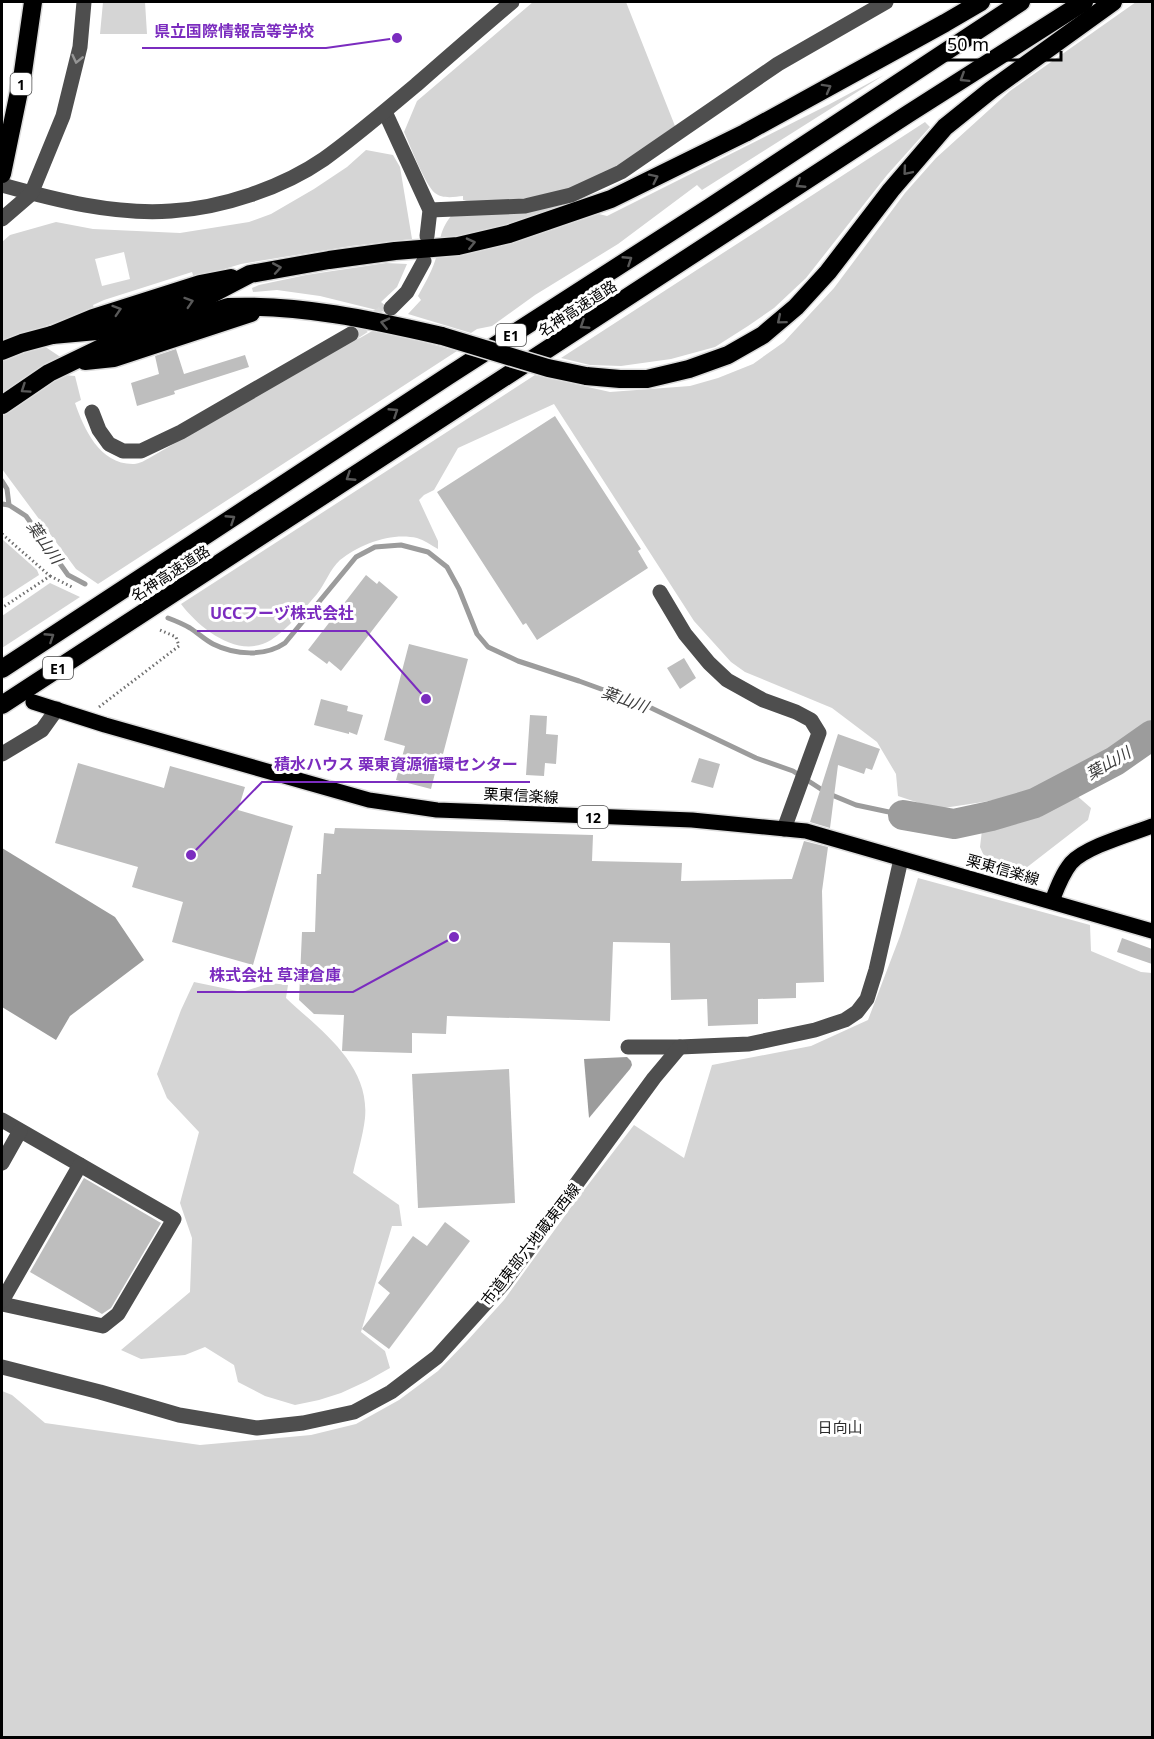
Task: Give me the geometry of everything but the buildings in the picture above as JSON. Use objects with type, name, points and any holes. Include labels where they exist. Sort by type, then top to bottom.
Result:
[{"type":"highway","name":"1","points":[[3,170],[23,72],[33,2]]},
{"type":"highway","points":[[2,351],[52,335],[97,331],[208,296],[250,274],[395,251],[458,246],[508,234],[611,199],[745,133],[981,2]]},
{"type":"highway","name":"名神高速道路","points":[[2,669],[1021,2]]},
{"type":"highway","name":"名神高速道路","points":[[2,705],[887,127],[1084,2]]},
{"type":"highway","points":[[2,405],[48,374],[109,344],[212,310],[228,307],[308,310],[360,317],[442,336],[548,368],[586,376],[647,379],[689,369],[728,356],[763,335],[796,307],[828,272],[891,190],[945,127],[991,90],[1113,2]]},
{"type":"main road","name":"栗東信楽線","points":[[33,702],[369,800],[437,810],[692,820],[806,831],[1152,931]]},
{"type":"main road","points":[[1052,901],[1061,878],[1071,863],[1082,853],[1152,826]]},
{"type":"street","points":[[2,219],[32,194],[63,116],[80,47],[84,2]]},
{"type":"street","points":[[2,185],[54,200],[135,212],[171,212],[222,204],[274,186],[322,160],[385,112],[512,2]]},
{"type":"street","points":[[430,210],[525,206],[571,195],[621,172],[778,64],[886,2]]},
{"type":"street","points":[[385,112],[430,210],[427,236]]},
{"type":"street","points":[[391,308],[407,292],[424,261]]},
{"type":"street","points":[[92,412],[99,430],[109,444],[123,451],[141,451],[181,432],[351,334]]},
{"type":"street","points":[[660,592],[685,634],[709,663],[727,680],[764,700],[811,720],[819,733],[784,829]]},
{"type":"street","points":[[2,754],[42,730],[57,709]]},
{"type":"street","points":[[628,1047],[749,1044],[815,1030],[845,1020],[857,1012],[867,999],[876,970],[901,859]]},
{"type":"street","name":"市道東部六地蔵東西線","points":[[2,1367],[179,1415],[257,1428],[303,1424],[354,1412],[391,1392],[436,1357],[504,1284],[654,1078],[680,1047]]},
{"type":"street","points":[[2,1120],[174,1219],[118,1314],[103,1326],[2,1302],[80,1165]]},
{"type":"street","points":[[2,1163],[20,1131]]},
{"type":"path","points":[[2,534],[50,576],[74,588]]},
{"type":"path","points":[[2,608],[50,576]]},
{"type":"path","points":[[92,721],[97,708],[179,646],[176,637],[160,630]]},
{"type":"green space","points":[[103,2],[145,2],[147,34],[100,34]]},
{"type":"green space","points":[[533,2],[626,2],[675,126],[609,171],[567,190],[486,203],[463,200],[463,196],[438,195],[427,182],[404,132],[417,101]]},
{"type":"green space","points":[[1136,2],[1152,2],[1152,720],[1074,771],[1032,793],[937,809],[898,796],[896,774],[877,742],[832,708],[745,672],[731,662],[694,621],[554,404],[458,448],[434,490],[419,500],[438,541],[438,549],[420,539],[397,537],[367,544],[357,549],[336,564],[317,594],[290,625],[271,640],[259,645],[233,644],[209,632],[181,604],[535,375],[610,392],[690,386],[753,364],[784,342],[834,288],[905,193],[936,158],[1010,91]]},
{"type":"green space","points":[[884,75],[702,190],[697,185],[618,244],[535,295],[492,326],[477,329],[471,333],[408,314],[421,300],[418,296],[433,265],[442,233],[451,216],[473,213],[507,214],[562,205],[607,216]]},
{"type":"green space","points":[[925,122],[930,127],[887,175],[806,278],[774,308],[748,326],[715,347],[671,359],[621,366],[590,365],[561,358]]},
{"type":"green space","points":[[366,150],[393,155],[400,167],[412,239],[351,246],[241,264],[194,278],[192,272],[104,300],[93,305],[95,311],[51,324],[2,343],[2,242],[10,235],[56,222],[93,229],[180,233],[249,222],[271,214],[347,167]],"holes":[[[124,252],[130,279],[102,286],[95,259]]]},
{"type":"green space","points":[[386,263],[407,264],[397,287],[381,302],[397,315],[320,296],[277,290],[253,292],[252,288],[306,275]]},
{"type":"green space","points":[[374,330],[457,351],[98,584],[76,569],[2,469],[2,416],[36,391],[64,375],[75,376],[81,400],[75,403],[83,424],[95,444],[112,459],[122,463],[136,464]]},
{"type":"green space","points":[[44,346],[62,358],[2,394],[2,361]]},
{"type":"green space","points":[[2,539],[37,570],[39,575],[2,599]]},
{"type":"green space","points":[[50,583],[80,597],[2,648],[2,616]]},
{"type":"green space","points":[[1075,794],[1091,808],[1088,820],[1026,868],[984,856],[980,847],[982,830],[1040,811]]},
{"type":"green space","name":"日向山","points":[[918,878],[1090,925],[1091,951],[1141,972],[1152,973],[1152,1737],[2,1737],[2,1391],[12,1395],[45,1423],[200,1445],[311,1435],[356,1424],[399,1400],[438,1371],[504,1300],[634,1125],[684,1158],[712,1065],[811,1046],[868,1020],[900,936]]},
{"type":"green space","points":[[194,982],[242,992],[270,983],[288,985],[286,998],[340,1050],[360,1081],[365,1118],[353,1173],[399,1205],[402,1226],[392,1226],[361,1332],[385,1351],[390,1368],[341,1393],[295,1405],[265,1396],[238,1382],[234,1365],[205,1347],[185,1355],[141,1359],[121,1350],[190,1292],[192,1238],[180,1203],[199,1132],[167,1098],[157,1074]]},
{"type":"shaded area","points":[[2,848],[115,917],[144,960],[70,1016],[56,1040],[2,1007]]},
{"type":"shaded area","points":[[627,1057],[632,1065],[630,1069],[589,1118],[584,1059]]},
{"type":"waterway","points":[[2,481],[7,489],[9,505]]},
{"type":"waterway","name":"葉山川","points":[[2,504],[9,505],[26,516],[68,575],[85,584]]},
{"type":"waterway","name":"葉山川","points":[[168,618],[190,628],[222,648],[250,653],[268,651],[285,643],[356,557],[375,547],[401,545],[428,552],[447,567],[459,589],[477,634],[488,647],[518,661],[645,705],[756,758],[793,771],[827,793],[856,805],[903,815]]},
{"type":"waterway","name":"葉山川","points":[[903,815],[954,824],[1035,803],[1115,761],[1152,735]]},
{"type":"tunnel","points":[[351,334],[391,308]]},
{"type":"place","name":"県立国際情報高等学校","points":[[397,38]]},
{"type":"place","name":"UCCフーヅ株式会社","points":[[426,699]]},
{"type":"place","name":"積水ハウス 栗東資源循環センター","points":[[191,855]]},
{"type":"place","name":"株式会社 草津倉庫","points":[[454,937]]}]
